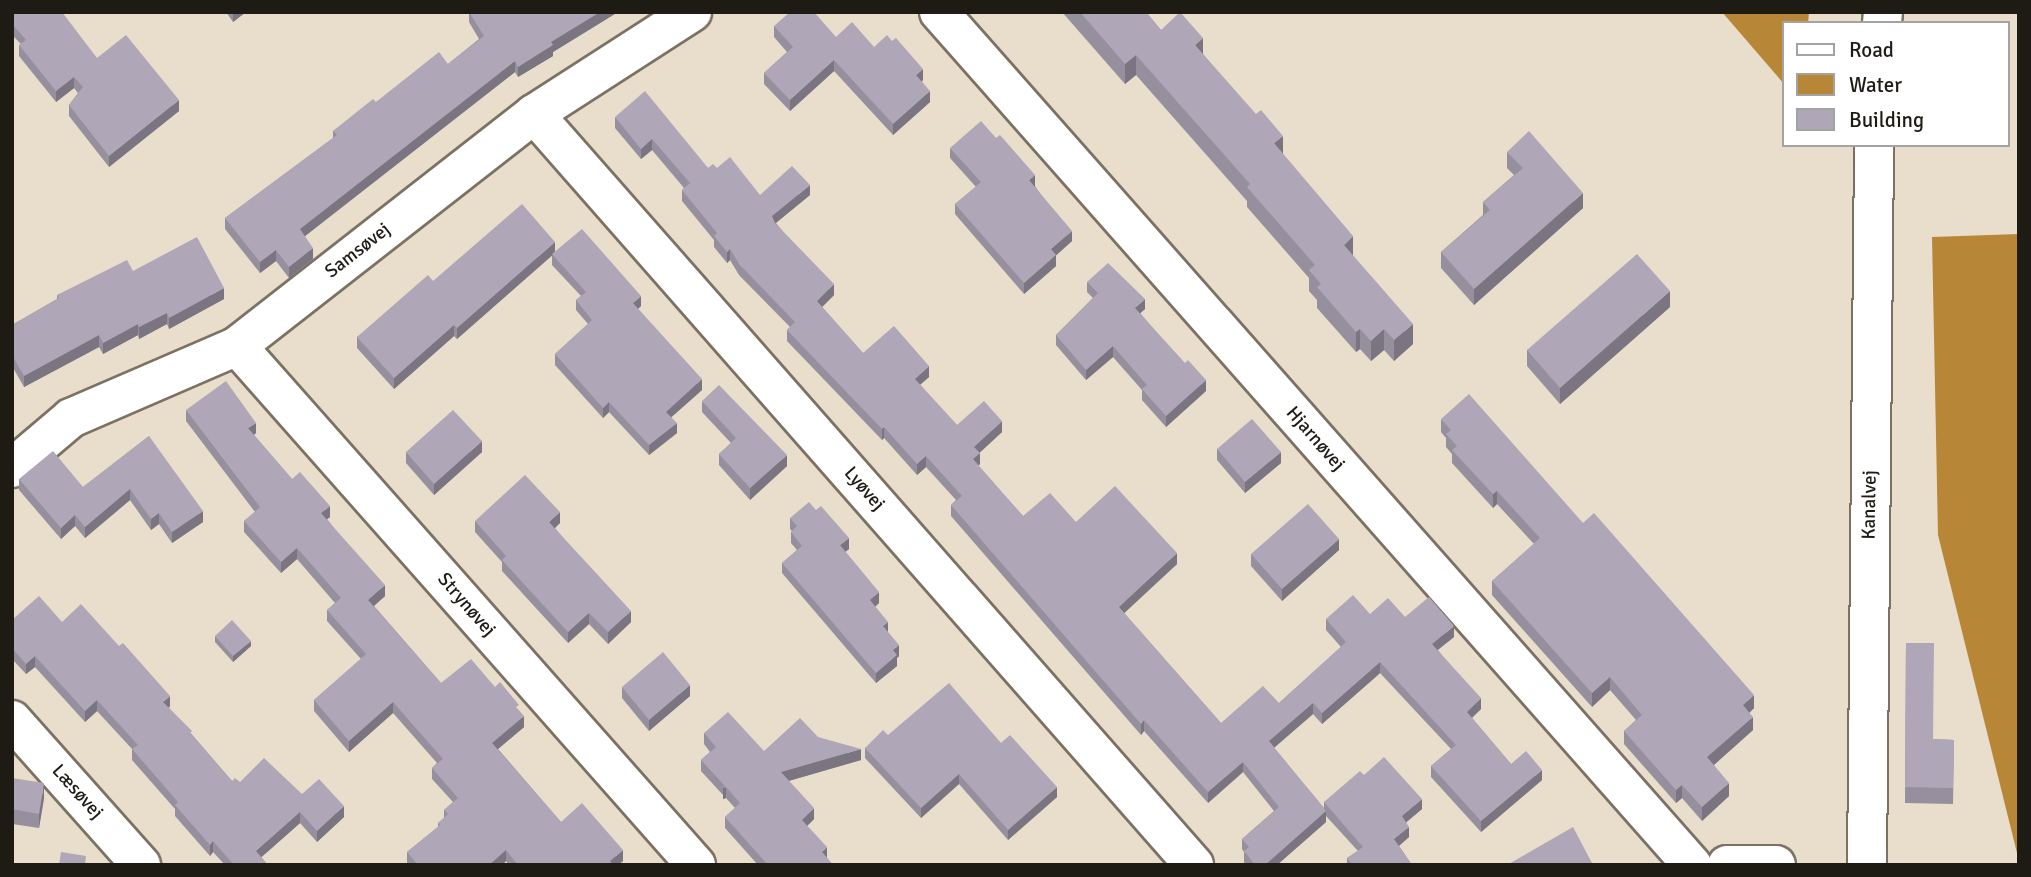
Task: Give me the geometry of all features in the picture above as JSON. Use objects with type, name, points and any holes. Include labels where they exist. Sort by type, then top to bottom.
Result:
[{"type":"street","name":"Samsøvej","points":[[12,468],[71,418],[237,346],[534,114],[692,12]]},
{"type":"street","name":"Hjarnøvej","points":[[939,12],[1692,865]]},
{"type":"street","name":"Lyøvej","points":[[534,114],[1194,865]]},
{"type":"street","name":"Kanalvej","points":[[1867,865],[1874,147]]},
{"type":"street","name":"Strynøvej","points":[[237,346],[696,865]]},
{"type":"street","name":"Læsøvej","points":[[12,720],[141,865]]},
{"type":"street","points":[[1727,865],[1776,865]]},
{"type":"water","points":[[1722,12],[1809,12],[1808,21],[1783,21],[1783,83]]},
{"type":"water","points":[[2019,234],[2019,861],[1938,535],[1932,237]]},
{"type":"building","points":[[12,12],[62,12],[97,58],[126,35],[179,100],[109,156],[69,105],[83,87],[74,77],[56,91],[19,45],[26,40],[12,24]]},
{"type":"building","points":[[469,12],[600,12],[551,42],[553,45],[518,67],[515,61],[300,229],[313,248],[289,267],[276,250],[260,262],[225,218],[337,135],[333,131],[373,99],[376,102],[439,52],[448,64],[484,36]]},
{"type":"building","points":[[790,12],[814,12],[836,37],[852,22],[874,47],[887,35],[892,41],[896,38],[923,69],[916,75],[930,91],[893,124],[834,60],[790,100],[764,73],[793,47],[774,26]]},
{"type":"building","points":[[1080,12],[1146,12],[1161,30],[1180,12],[1203,38],[1195,45],[1256,114],[1261,110],[1283,136],[1274,143],[1353,236],[1344,245],[1413,324],[1394,340],[1384,329],[1371,341],[1360,329],[1356,332],[1317,287],[1321,284],[1309,270],[1315,265],[1247,187],[1250,184],[1136,55],[1125,64]]},
{"type":"building","points":[[645,91],[708,168],[713,164],[717,168],[730,157],[760,195],[792,166],[810,185],[772,216],[775,223],[834,284],[817,301],[863,353],[894,326],[929,366],[915,379],[957,425],[984,401],[1002,421],[974,447],[980,453],[973,459],[1023,516],[1050,493],[1076,522],[1115,486],[1177,553],[1119,607],[1221,723],[1263,686],[1279,703],[1346,642],[1326,619],[1353,595],[1370,614],[1388,598],[1405,617],[1429,597],[1454,626],[1432,644],[1481,698],[1467,712],[1511,764],[1526,751],[1542,770],[1481,821],[1431,766],[1456,745],[1380,662],[1322,713],[1313,703],[1269,741],[1326,811],[1265,865],[1255,865],[1244,851],[1249,847],[1242,839],[1279,807],[1243,762],[1208,792],[1144,720],[1141,724],[951,505],[962,496],[926,456],[917,464],[787,330],[795,322],[739,264],[730,249],[727,252],[714,236],[717,233],[682,190],[690,183],[652,139],[641,149],[615,117]]},
{"type":"building","points":[[981,121],[996,138],[1000,135],[1035,175],[1029,180],[1072,231],[1051,249],[1056,255],[1024,283],[955,204],[981,182],[950,148]]},
{"type":"building","points":[[1529,131],[1583,193],[1474,289],[1441,252],[1490,210],[1483,202],[1523,168],[1507,152]]},
{"type":"building","points":[[522,204],[555,242],[457,328],[454,325],[394,378],[357,337],[428,275],[433,281]]},
{"type":"building","points":[[582,229],[641,296],[633,303],[702,379],[666,412],[677,423],[649,445],[609,402],[603,408],[555,354],[592,320],[576,300],[586,292],[552,254]]},
{"type":"building","points":[[197,237],[224,288],[169,318],[167,313],[139,327],[138,324],[103,343],[99,335],[24,376],[12,355],[12,325],[59,298],[57,295],[127,260],[133,271]]},
{"type":"building","points":[[1637,254],[1670,291],[1560,388],[1527,350]]},
{"type":"building","points":[[1108,263],[1145,299],[1135,308],[1185,363],[1188,360],[1206,380],[1166,416],[1142,389],[1147,385],[1113,346],[1086,370],[1056,335],[1098,293],[1087,282]]},
{"type":"building","points":[[226,381],[256,423],[248,428],[292,479],[300,472],[330,506],[321,513],[385,585],[368,600],[441,683],[471,659],[495,687],[500,682],[519,705],[516,707],[524,716],[492,743],[561,822],[582,803],[623,850],[610,861],[613,865],[518,865],[506,850],[489,865],[418,865],[407,852],[440,825],[438,823],[448,814],[444,810],[458,798],[432,768],[443,759],[393,702],[349,741],[314,700],[366,654],[327,610],[341,598],[297,548],[281,562],[244,521],[260,507],[186,410]]},
{"type":"building","points":[[719,385],[787,455],[750,488],[719,454],[736,438],[702,401]]},
{"type":"building","points":[[1469,394],[1583,523],[1594,513],[1754,695],[1743,705],[1753,717],[1707,757],[1729,783],[1702,807],[1682,785],[1676,790],[1624,731],[1642,715],[1610,677],[1592,693],[1492,581],[1540,538],[1497,491],[1493,494],[1452,450],[1457,446],[1446,434],[1451,430],[1441,419]]},
{"type":"building","points":[[453,410],[482,441],[434,484],[406,452]]},
{"type":"building","points":[[1252,419],[1281,452],[1245,482],[1217,449]]},
{"type":"building","points":[[149,436],[203,511],[172,532],[159,513],[151,519],[130,489],[85,527],[75,515],[61,528],[19,479],[53,451],[83,487]]},
{"type":"building","points":[[525,475],[560,512],[549,522],[631,611],[608,632],[589,613],[568,632],[502,560],[506,556],[475,521]]},
{"type":"building","points":[[809,502],[816,510],[821,506],[849,538],[840,545],[879,592],[870,600],[888,622],[883,626],[899,645],[893,650],[897,655],[876,673],[782,563],[802,546],[791,532],[797,526],[790,518]]},
{"type":"building","points":[[1308,504],[1339,539],[1282,589],[1251,554]]},
{"type":"building","points":[[39,596],[62,622],[81,604],[119,646],[123,643],[170,696],[163,702],[192,731],[190,733],[232,781],[235,778],[240,782],[264,758],[302,794],[319,779],[344,806],[317,831],[300,812],[256,851],[268,865],[234,865],[213,841],[210,845],[175,805],[178,802],[132,749],[138,745],[97,700],[85,711],[35,656],[26,664],[12,648],[12,620]]},
{"type":"building","points":[[232,620],[251,641],[233,656],[215,636]]},
{"type":"building","points":[[1906,643],[1934,643],[1933,739],[1954,740],[1953,788],[1905,787]]},
{"type":"building","points":[[663,652],[690,685],[649,720],[622,687]]},
{"type":"building","points":[[949,683],[1001,743],[1010,735],[1057,787],[1008,830],[959,774],[921,808],[865,748],[883,730],[888,735]]},
{"type":"building","points":[[728,712],[764,751],[800,718],[818,737],[861,749],[781,772],[814,808],[802,820],[827,847],[822,852],[833,865],[768,865],[725,817],[740,803],[726,787],[723,788],[725,786],[701,760],[716,747],[704,733]]},
{"type":"building","points":[[1384,757],[1422,799],[1402,816],[1409,827],[1394,839],[1412,865],[1352,865],[1347,858],[1363,847],[1324,802],[1360,771],[1364,775]]},
{"type":"building","points":[[12,778],[44,783],[39,814],[12,809]]},
{"type":"building","points":[[1573,827],[1593,865],[1507,865]]},
{"type":"building","points":[[61,852],[86,856],[85,865],[59,865]]}]
